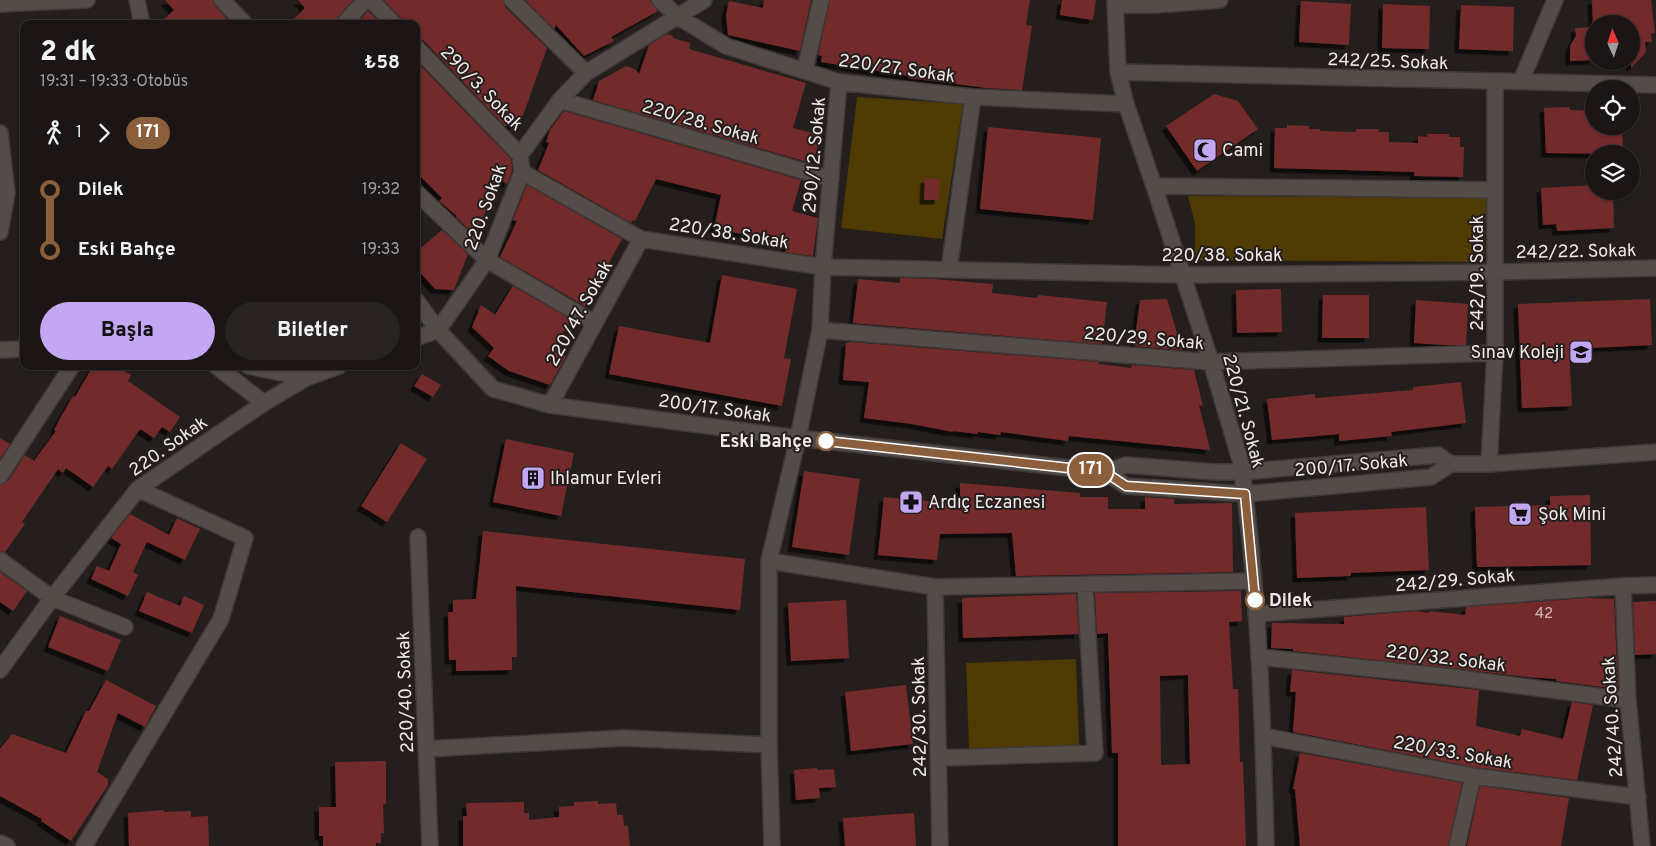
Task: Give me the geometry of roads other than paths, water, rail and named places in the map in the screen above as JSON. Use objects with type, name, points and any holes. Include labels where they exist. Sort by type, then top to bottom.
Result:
[{"type":"street","points":[[0,4],[87,0]]},
{"type":"street","points":[[137,0],[141,20]]},
{"type":"street","points":[[222,0],[241,20]]},
{"type":"street","points":[[348,20],[365,0]]},
{"type":"street","points":[[371,0],[390,20]]},
{"type":"street","points":[[512,0],[586,73]]},
{"type":"street","name":"220/27. Sokak","points":[[660,0],[676,16],[726,46],[839,82],[973,97],[1126,104]]},
{"type":"street","name":"220. Sokak","points":[[438,330],[487,260],[522,172],[520,155],[560,100],[586,73],[704,0]]},
{"type":"street","name":"290/12. Sokak","points":[[805,70],[821,0]]},
{"type":"street","points":[[1115,2],[1156,5],[1220,0]]},
{"type":"street","points":[[1521,82],[1555,0]]},
{"type":"street","name":"220/21. Sokak","points":[[1115,2],[1118,72],[1126,104],[1211,362],[1241,463],[1254,581],[1259,657],[1266,846]]},
{"type":"street","name":"290/3. Sokak","points":[[420,51],[520,155]]},
{"type":"street","name":"242/25. Sokak","points":[[1118,72],[1656,86]]},
{"type":"street","name":"290/12. Sokak","points":[[772,846],[769,745],[769,560],[798,438],[820,330],[823,267],[839,82]]},
{"type":"street","name":"242/19. Sokak","points":[[1489,464],[1495,353],[1495,82]]},
{"type":"street","points":[[949,270],[973,97]]},
{"type":"street","name":"220/28. Sokak","points":[[560,100],[831,179]]},
{"type":"street","points":[[0,133],[7,194],[1,227]]},
{"type":"street","name":"220/38. Sokak","points":[[522,172],[641,239],[823,267],[1182,275],[1496,272]]},
{"type":"street","points":[[1154,186],[1495,190]]},
{"type":"street","points":[[420,196],[487,260],[596,322]]},
{"type":"street","name":"220/47. Sokak","points":[[550,405],[641,239]]},
{"type":"street","name":"242/22. Sokak","points":[[1496,272],[1656,268]]},
{"type":"street","name":"200/17. Sokak","points":[[420,305],[438,330],[493,389],[550,405],[798,438],[1105,472],[1126,466],[1242,472],[1438,455],[1451,464]]},
{"type":"street","points":[[420,337],[438,330]]},
{"type":"street","name":"220/29. Sokak","points":[[820,330],[1211,362],[1495,353]]},
{"type":"street","points":[[0,350],[20,349]]},
{"type":"street","points":[[0,476],[69,370]]},
{"type":"street","points":[[221,370],[264,402]]},
{"type":"street","points":[[267,370],[306,378]]},
{"type":"street","name":"220. Sokak","points":[[0,670],[52,598],[138,488],[264,402],[306,378],[327,370]]},
{"type":"street","name":"200/17. Sokak","points":[[1105,472],[1126,486],[1245,494],[1431,476],[1451,464],[1489,464],[1656,452]]},
{"type":"street","points":[[84,846],[221,618],[245,538],[138,488]]},
{"type":"street","name":"220/40. Sokak","points":[[418,537],[430,846]]},
{"type":"street","points":[[0,560],[52,598],[125,627]]},
{"type":"street","points":[[769,560],[935,587],[1254,581]]},
{"type":"street","points":[[939,758],[1095,753],[1085,585]]},
{"type":"street","name":"242/29. Sokak","points":[[1256,614],[1656,585]]},
{"type":"street","name":"242/40. Sokak","points":[[1623,586],[1628,700],[1642,846]]},
{"type":"street","name":"242/30. Sokak","points":[[935,587],[940,846]]},
{"type":"street","name":"220/32. Sokak","points":[[1259,657],[1443,676],[1628,700]]},
{"type":"street","name":"220/33. Sokak","points":[[1263,736],[1473,776],[1638,797]]},
{"type":"street","points":[[426,748],[624,738],[769,745]]},
{"type":"street","points":[[1457,846],[1473,776]]},
{"type":"street","points":[[0,843],[7,846]]},
{"type":"place","name":"Cami","points":[[1205,150]]},
{"type":"place","name":"Sınav Koleji","points":[[1581,352]]},
{"type":"place","name":"Eski Bahçe","points":[[826,441]]},
{"type":"place","name":"Ihlamur Evleri","points":[[533,478]]},
{"type":"place","name":"Ardıç Eczanesi","points":[[911,502]]},
{"type":"place","name":"Şok Mini","points":[[1520,514]]},
{"type":"place","name":"Dilek","points":[[1255,600]]}]
